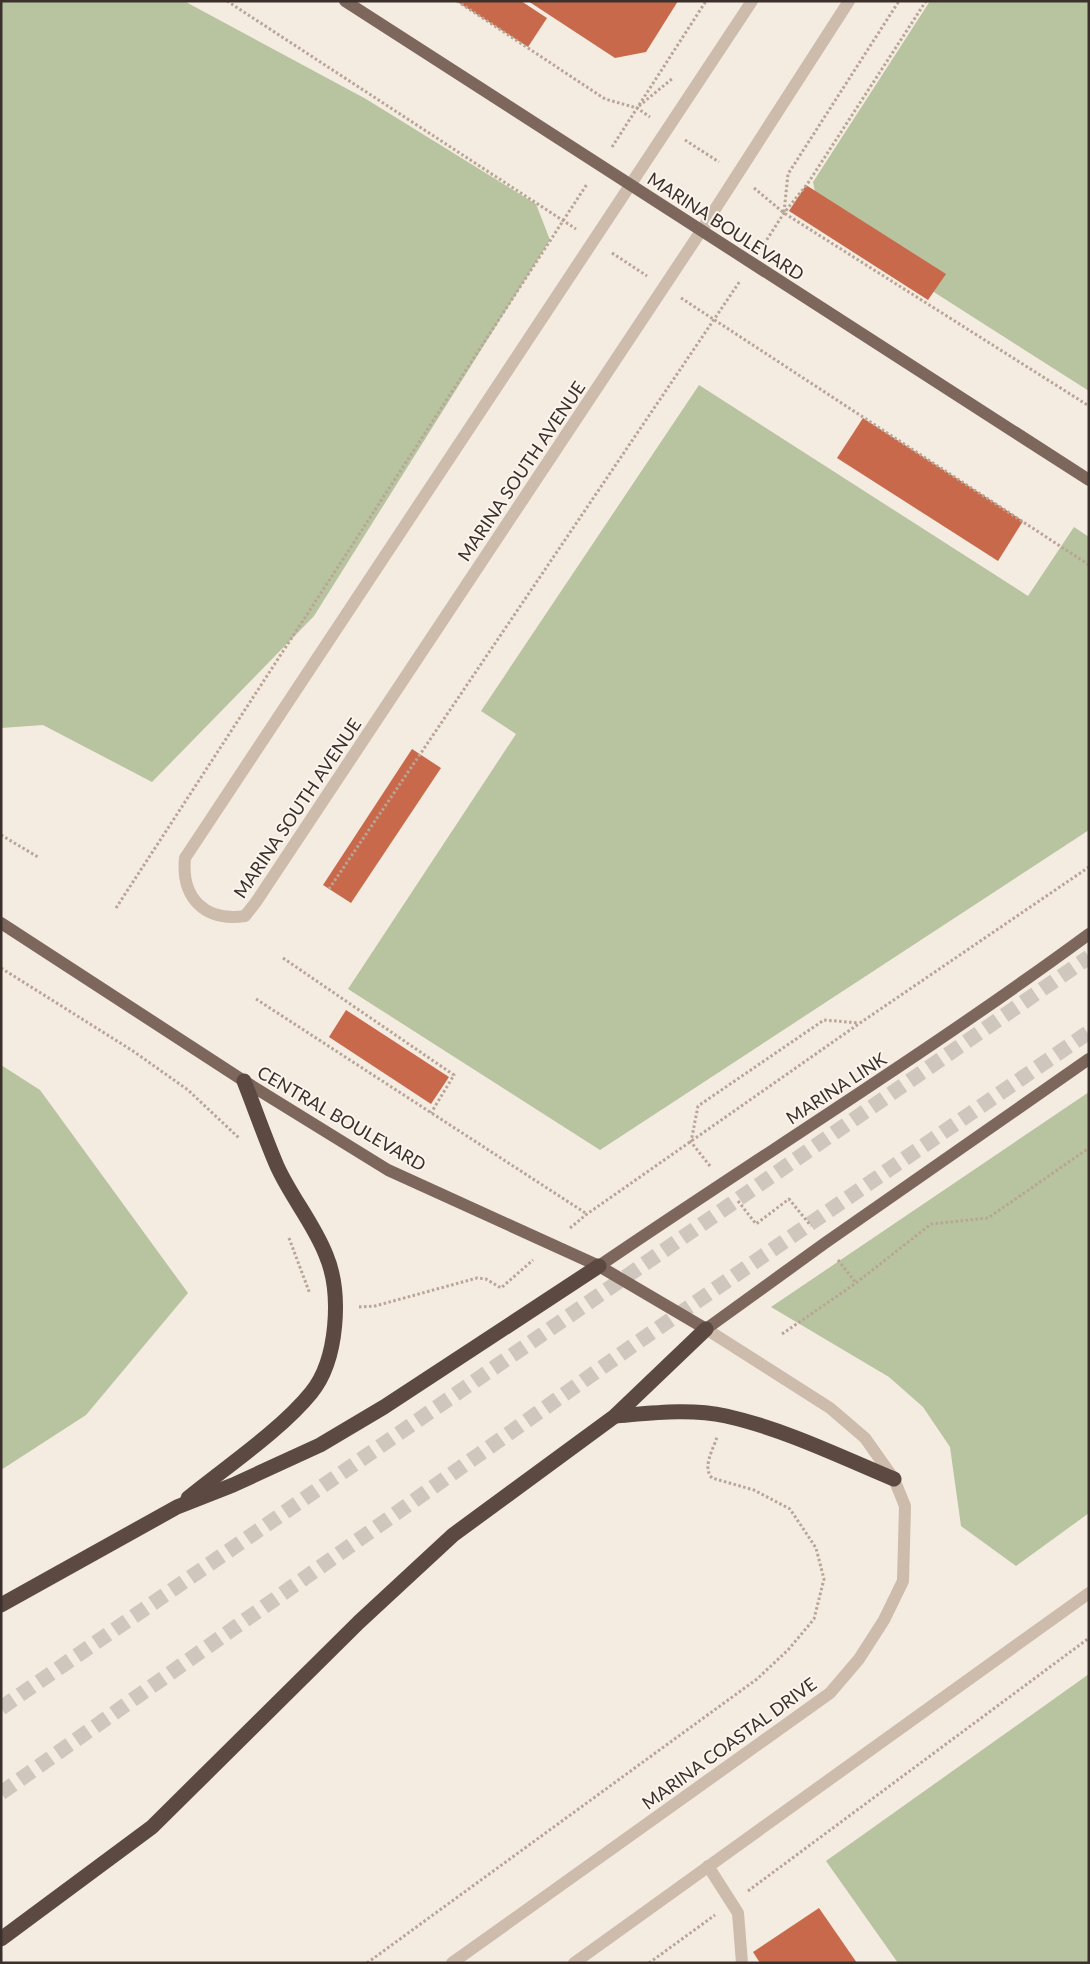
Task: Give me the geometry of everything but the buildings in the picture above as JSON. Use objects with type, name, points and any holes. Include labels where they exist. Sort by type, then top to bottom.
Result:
[{"type":"highway","points":[[177,1507],[293,1413],[313,1392],[325,1369],[333,1341],[335,1297],[333,1278],[326,1255],[278,1166],[244,1081]]},
{"type":"highway","points":[[1,1605],[177,1507],[233,1485],[320,1445],[384,1407],[599,1266]]},
{"type":"highway","points":[[1,1939],[152,1826],[359,1622],[453,1534],[615,1416],[706,1329]]},
{"type":"highway","points":[[615,1416],[668,1411],[725,1415],[794,1436],[894,1479]]},
{"type":"main road","name":"MARINA BOULEVARD","points":[[345,1],[1089,480]]},
{"type":"main road","name":"CENTRAL BOULEVARD","points":[[1,923],[244,1081],[388,1170],[599,1266],[706,1329]]},
{"type":"main road","name":"MARINA LINK","points":[[599,1266],[723,1182],[872,1086],[1015,988],[1089,934]]},
{"type":"main road","points":[[706,1329],[825,1243],[1089,1059]]},
{"type":"street","name":"MARINA SOUTH AVENUE","points":[[752,1],[185,858],[183,876],[192,899],[212,914],[229,918],[245,916],[256,902],[701,231],[849,1]]},
{"type":"street","name":"MARINA COASTAL DRIVE","points":[[452,1963],[830,1693],[859,1659],[884,1620],[903,1581],[905,1568],[905,1506],[894,1479],[865,1438],[830,1408],[706,1329]]},
{"type":"street","points":[[574,1963],[1089,1593]]},
{"type":"street","points":[[708,1866],[738,1913],[742,1963]]},
{"type":"path","points":[[227,1],[1089,565]]},
{"type":"path","points":[[457,1],[605,99],[637,108],[737,175],[784,213],[1089,406]]},
{"type":"path","points":[[637,108],[706,1]]},
{"type":"path","points":[[784,213],[788,174],[899,1]]},
{"type":"path","points":[[784,213],[808,183],[926,1]]},
{"type":"path","points":[[116,908],[562,220]]},
{"type":"path","points":[[329,889],[714,320]]},
{"type":"path","points":[[1,835],[38,857]]},
{"type":"path","points":[[256,999],[587,1214],[860,1023],[1089,868]]},
{"type":"path","points":[[283,958],[454,1075],[431,1113]]},
{"type":"path","points":[[1,968],[133,1052],[188,1090],[240,1139],[245,1148]]},
{"type":"path","points":[[856,1283],[789,1199],[756,1224],[691,1142],[698,1106],[824,1020],[860,1023]]},
{"type":"path","points":[[782,1334],[856,1283],[931,1224],[988,1218],[1089,1148]]},
{"type":"path","points":[[288,1234],[311,1298]]},
{"type":"path","points":[[350,1308],[375,1306],[477,1278],[486,1279],[501,1288]]},
{"type":"path","points":[[367,1963],[757,1679],[788,1650],[814,1619],[824,1579],[816,1548],[790,1509],[754,1490],[712,1478],[707,1473],[707,1467],[725,1415]]},
{"type":"path","points":[[649,1963],[1089,1638]]},
{"type":"green space","points":[[1,1],[184,1],[366,99],[536,204],[550,240],[314,616],[152,782],[43,725],[1,728]]},
{"type":"green space","points":[[930,1],[1089,1],[1089,391],[821,220],[813,182]]},
{"type":"green space","points":[[699,385],[1028,596],[1074,527],[1089,537],[1089,830],[600,1150],[348,989],[516,734],[481,711]]},
{"type":"green space","points":[[1,1065],[40,1090],[188,1293],[86,1415],[1,1470]]},
{"type":"green space","points":[[1089,1092],[1089,1513],[1016,1566],[961,1526],[950,1447],[923,1407],[889,1377],[771,1307]]},
{"type":"green space","points":[[1089,1674],[1089,1963],[898,1963],[826,1861]]},
{"type":"tunnel","points":[[1,1708],[1089,957]]},
{"type":"tunnel","points":[[1,1793],[638,1342],[1089,1032]]}]
